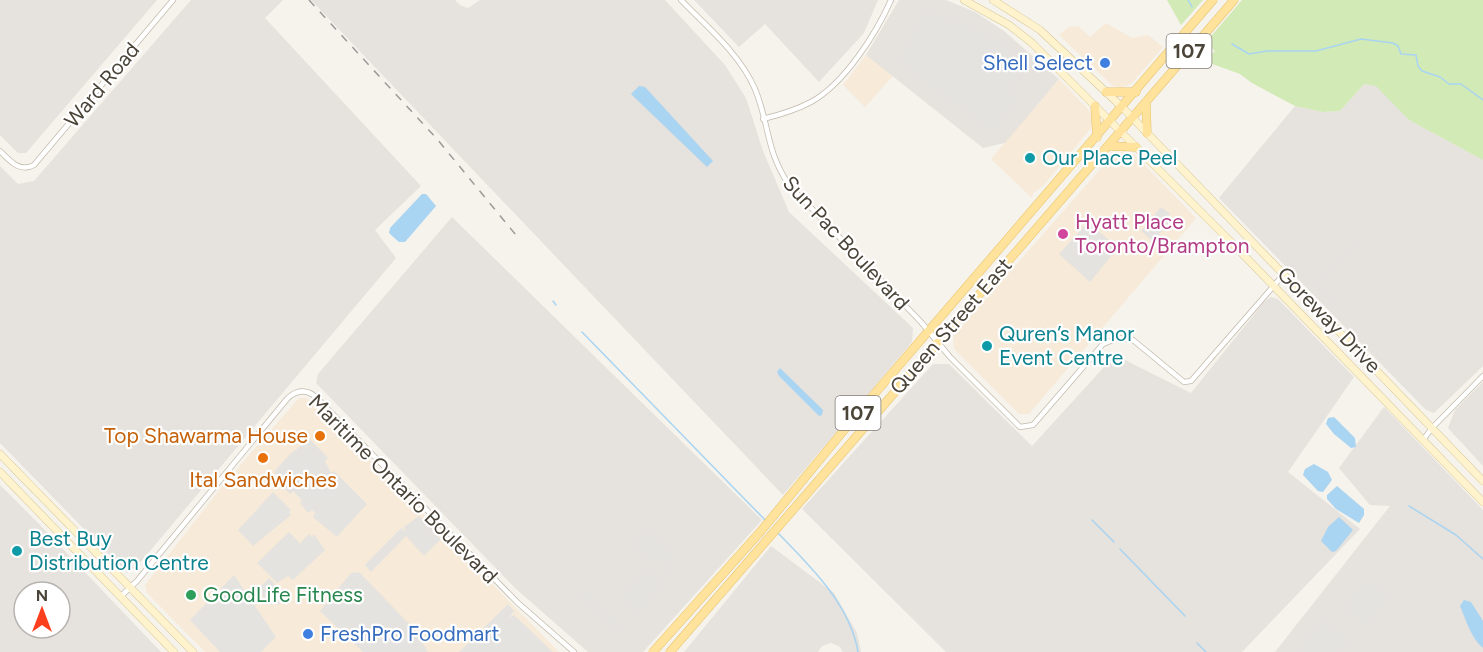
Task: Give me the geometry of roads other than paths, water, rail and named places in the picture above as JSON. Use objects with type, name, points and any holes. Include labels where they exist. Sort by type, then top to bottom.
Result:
[{"type":"main road","name":"Goreway Drive","points":[[964,0],[1009,25],[1032,43],[1273,285],[1483,502]]},
{"type":"main road","name":"Goreway Drive","points":[[993,0],[1040,30],[1123,108],[1483,482]]},
{"type":"main road","name":"Queen Street East","points":[[653,652],[761,531],[928,332],[1123,108],[1213,0]]},
{"type":"main road","name":"Queen Street East","points":[[670,652],[1234,0]]},
{"type":"main road","points":[[1106,92],[1136,92]]},
{"type":"main road","points":[[1146,102],[1147,133]]},
{"type":"main road","points":[[1095,106],[1097,136]]},
{"type":"main road","points":[[1108,146],[1136,147]]},
{"type":"main road","points":[[0,454],[193,652]]},
{"type":"main road","points":[[0,472],[174,652]]},
{"type":"street","name":"Ward Road","points":[[0,151],[17,167],[29,168],[42,157],[173,0]]},
{"type":"street","name":"Sun Pac Boulevard","points":[[681,0],[739,62],[754,86],[777,167],[789,185],[1017,425],[1028,428],[1102,344],[1119,338],[1133,340],[1184,382],[1191,381],[1273,285]]},
{"type":"street","points":[[763,120],[813,101],[834,83],[873,35],[891,0]]},
{"type":"street","points":[[1273,285],[1284,274]]},
{"type":"street","points":[[1423,440],[1483,376]]},
{"type":"street","name":"Maritime Ontario Boulevard","points":[[121,596],[287,399],[295,393],[307,392],[324,405],[518,603],[574,652]]},
{"type":"water","points":[[639,86],[645,87],[713,161],[707,167],[631,94]]},
{"type":"water","points":[[422,194],[426,194],[436,206],[405,242],[399,242],[389,233],[390,228]]},
{"type":"water","points":[[780,368],[823,410],[822,415],[819,416],[779,376],[777,372]]},
{"type":"water","points":[[1334,417],[1355,438],[1356,447],[1351,448],[1326,424],[1328,418]]},
{"type":"water","points":[[1314,464],[1328,472],[1332,480],[1323,492],[1318,491],[1303,475],[1305,469]]},
{"type":"water","points":[[1337,486],[1364,509],[1364,515],[1359,523],[1336,509],[1327,499],[1327,495]]},
{"type":"water","points":[[1339,517],[1353,530],[1336,551],[1332,552],[1321,541],[1328,527]]},
{"type":"water","points":[[1464,600],[1471,602],[1483,621],[1483,648],[1472,634],[1460,606]]},
{"type":"waterway","points":[[1188,0],[1192,7]]},
{"type":"waterway","points":[[1232,44],[1249,54],[1267,51],[1316,51],[1361,39],[1393,43],[1398,46],[1401,54],[1416,55],[1418,66],[1422,71],[1440,77],[1449,84],[1461,84],[1483,100]]},
{"type":"waterway","points":[[553,301],[556,305]]},
{"type":"waterway","points":[[582,332],[766,521]]},
{"type":"waterway","points":[[1409,506],[1456,535],[1483,559]]},
{"type":"waterway","points":[[1092,520],[1114,542]]},
{"type":"waterway","points":[[778,533],[815,572],[838,602],[854,634],[858,652]]},
{"type":"waterway","points":[[1120,549],[1185,616]]},
{"type":"waterway","points":[[1197,643],[1206,652]]},
{"type":"railway","points":[[309,0],[437,139],[520,240]]},
{"type":"place","name":"Shell Select","points":[[1105,63]]},
{"type":"place","name":"Our Place Peel","points":[[1030,158]]},
{"type":"place","name":"Hyatt Place Toronto/Brampton","points":[[1063,234]]},
{"type":"place","name":"Quren’s Manor Event Centre","points":[[987,346]]},
{"type":"place","name":"Top Shawarma House","points":[[320,436]]},
{"type":"place","name":"Ital Sandwiches","points":[[263,458]]},
{"type":"place","name":"Best Buy Distribution Centre","points":[[17,551]]},
{"type":"place","name":"GoodLife Fitness","points":[[191,595]]},
{"type":"place","name":"FreshPro Foodmart","points":[[308,634]]}]
